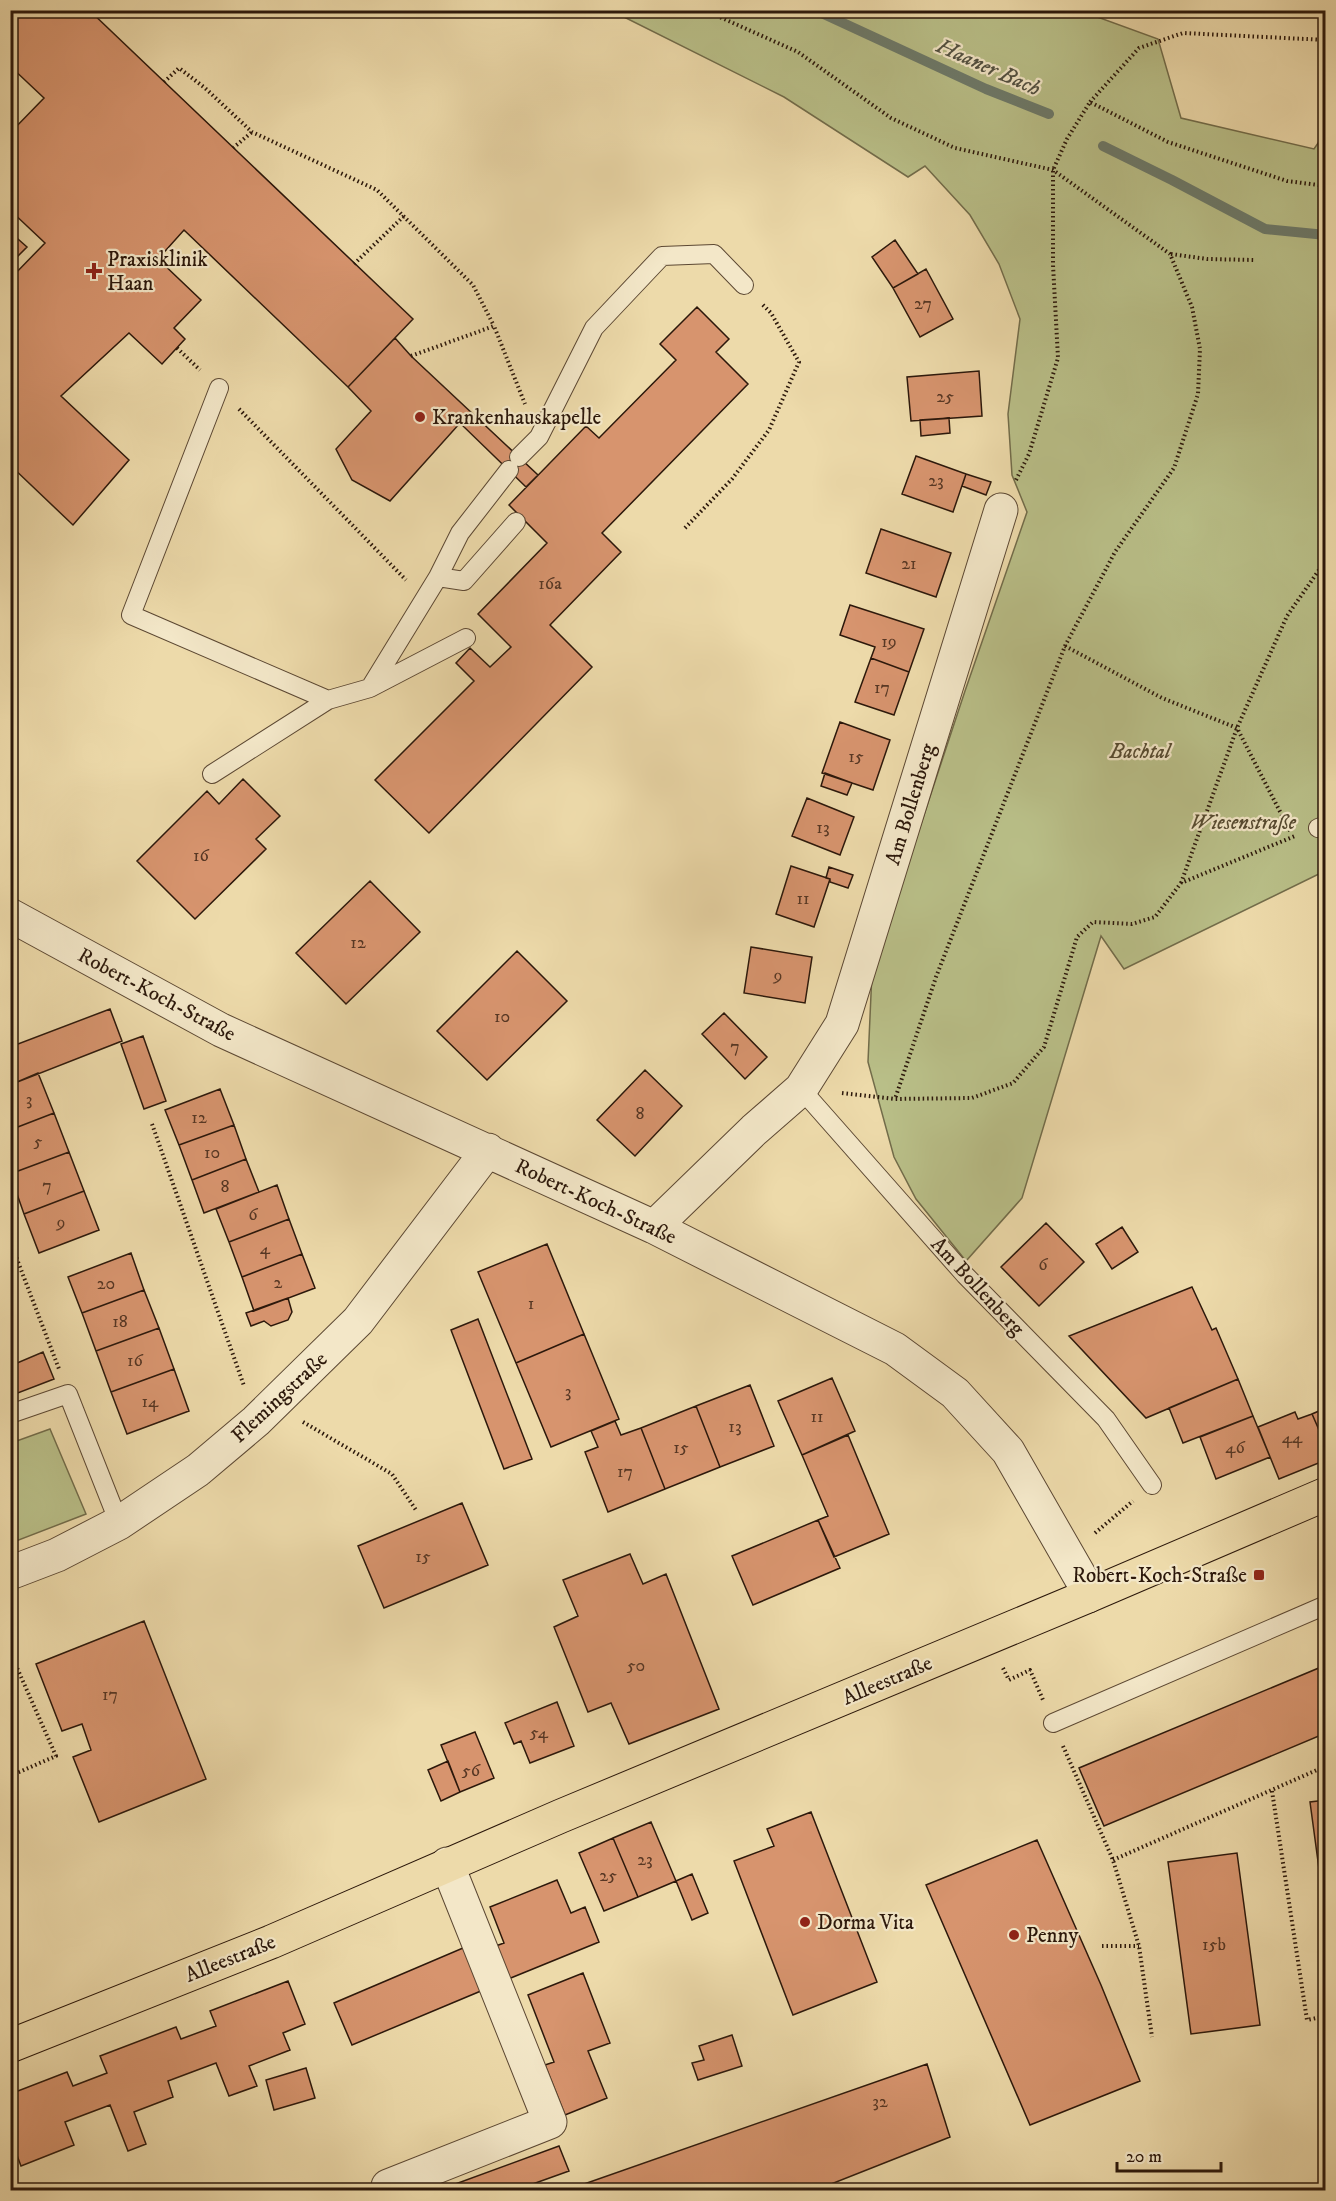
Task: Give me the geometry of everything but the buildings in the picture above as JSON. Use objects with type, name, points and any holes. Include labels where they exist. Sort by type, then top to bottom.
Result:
[{"type":"main road","name":"Alleestraße","points":[[10,2046],[271,1942],[447,1864],[1326,1494]]},
{"type":"street","name":"Am Bollenberg","points":[[654,1227],[754,1130],[801,1089],[842,1024],[1001,510]]},
{"type":"street","name":"Robert-Koch-Straße","points":[[15,925],[221,1030],[654,1227],[895,1348],[955,1393],[1008,1451],[1068,1556],[1088,1596]]},
{"type":"street","name":"Flemingstraße","points":[[10,1573],[57,1555],[119,1522],[198,1470],[265,1413],[358,1321],[488,1150]]},
{"type":"street","points":[[388,2186],[549,2122],[447,1864]]},
{"type":"lane","points":[[370,688],[438,577],[460,533],[514,464],[539,437],[594,328],[662,256],[714,254],[744,285]]},
{"type":"lane","points":[[219,388],[131,615],[328,700]]},
{"type":"lane","points":[[438,577],[464,580],[516,522]]},
{"type":"lane","points":[[212,774],[328,700],[370,688],[466,638]]},
{"type":"lane","name":"Am Bollenberg","points":[[801,1089],[965,1275],[1106,1419],[1152,1485]]},
{"type":"lane","points":[[10,1414],[68,1394],[119,1522]]},
{"type":"lane","points":[[1053,1723],[1326,1605]]},
{"type":"path","points":[[704,10],[798,52],[891,118],[955,148],[1053,170],[1170,254],[1207,260],[1254,260]]},
{"type":"path","points":[[1001,510],[1029,454],[1058,358],[1053,265],[1053,170],[1066,140],[1090,102],[1139,48],[1183,33],[1326,40]]},
{"type":"path","points":[[164,82],[179,68],[205,88],[252,132],[377,190],[473,285],[494,326],[539,437]]},
{"type":"path","points":[[1090,102],[1168,142],[1287,181],[1326,186]]},
{"type":"path","points":[[233,148],[252,132]]},
{"type":"path","points":[[354,264],[404,216]]},
{"type":"path","points":[[895,1099],[936,977],[1065,646],[1115,552],[1174,468],[1198,393],[1200,349],[1192,307],[1170,254]]},
{"type":"path","points":[[685,528],[732,479],[769,430],[799,362],[771,313],[744,285]]},
{"type":"path","points":[[411,357],[494,326]]},
{"type":"path","points":[[219,388],[424,598]]},
{"type":"path","points":[[801,1089],[895,1099],[972,1098],[1013,1083],[1044,1047],[1077,937],[1093,922],[1132,924],[1155,917],[1181,883],[1237,728],[1287,616],[1326,560]]},
{"type":"path","points":[[1065,646],[1162,698],[1237,728],[1294,837]]},
{"type":"path","points":[[1181,883],[1322,826]]},
{"type":"path","points":[[152,1124],[265,1413],[392,1474],[416,1510]]},
{"type":"path","points":[[10,1241],[68,1394]]},
{"type":"path","points":[[1068,1556],[1152,1485]]},
{"type":"path","points":[[10,1652],[56,1756],[10,1776]]},
{"type":"path","points":[[1004,1670],[1008,1680],[1030,1670],[1113,1860],[1139,1946],[1152,2037]]},
{"type":"path","points":[[1113,1860],[1326,1766]]},
{"type":"path","points":[[1272,1791],[1307,2020],[1326,2016]]},
{"type":"path","points":[[1102,1946],[1139,1946]]},
{"type":"green space","name":"Bachtal","points":[[612,11],[1081,11],[1158,39],[1181,118],[1314,149],[1325,133],[1326,698],[1323,702],[1326,711],[1325,871],[1124,969],[1101,936],[1022,1198],[966,1261],[916,1199],[894,1157],[868,1062],[872,972],[1027,512],[1012,475],[1008,414],[1020,319],[999,264],[970,215],[925,166],[908,177],[784,97]]},
{"type":"green space","points":[[50,1429],[86,1514],[11,1543],[11,1443]]},
{"type":"waterway","name":"Haaner Bach","points":[[815,10],[986,89],[1049,114]]},
{"type":"waterway","name":"Haaner Bach","points":[[1103,146],[1265,229],[1326,235]]},
{"type":"place","name":"Praxisklinik Haan","points":[[94,271]]},
{"type":"place","name":"Krankenhauskapelle","points":[[420,417]]},
{"type":"place","name":"Robert-Koch-Straße","points":[[1259,1575]]},
{"type":"place","name":"Dorma Vita","points":[[805,1922]]},
{"type":"place","name":"Penny","points":[[1014,1935]]},
{"type":"park label","name":"Wiesenstraße","points":[[1243,822]]}]
